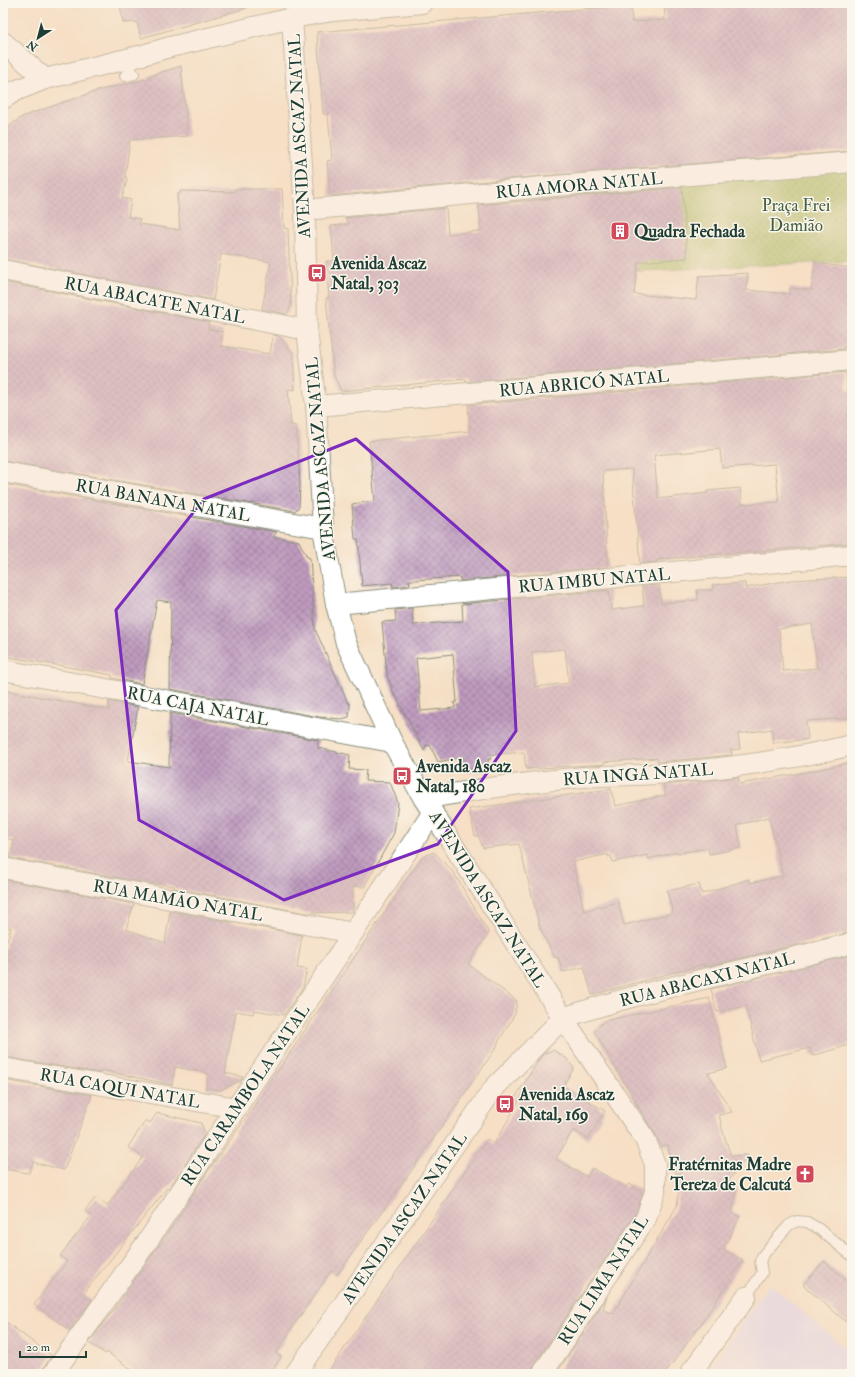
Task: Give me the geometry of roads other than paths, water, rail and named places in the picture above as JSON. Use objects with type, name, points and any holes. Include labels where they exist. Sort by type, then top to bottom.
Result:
[{"type":"street","points":[[3,99],[15,91],[45,80],[136,65],[170,47],[333,7],[422,3]]},
{"type":"street","name":"AVENIDA ASCAZ NATAL","points":[[292,18],[305,210],[307,330],[316,406],[323,528],[336,604],[346,643],[392,742],[428,805],[562,1018],[494,1088],[295,1374]]},
{"type":"street","points":[[3,42],[45,80]]},
{"type":"street","name":"RUA AMORA NATAL","points":[[305,210],[543,187],[852,162]]},
{"type":"street","name":"RUA ABACATE NATAL","points":[[3,270],[307,330]]},
{"type":"street","name":"RUA ABRICÓ NATAL","points":[[316,406],[852,360]]},
{"type":"street","name":"RUA BANANA NATAL","points":[[3,472],[323,528]]},
{"type":"street","name":"RUA IMBU NATAL","points":[[336,604],[852,555]]},
{"type":"street","name":"RUA CAJA NATAL","points":[[3,670],[392,742]]},
{"type":"street","name":"RUA INGÁ NATAL","points":[[428,805],[468,790],[633,774],[664,774],[745,765],[820,753],[852,745]]},
{"type":"street","name":"RUA CARAMBOLA NATAL","points":[[53,1374],[142,1248],[353,933],[428,805]]},
{"type":"street","name":"RUA MAMÃO NATAL","points":[[3,868],[353,933]]},
{"type":"street","name":"RUA ABACAXI NATAL","points":[[562,1018],[585,1010],[675,986],[852,943]]},
{"type":"street","name":"RUA LIMA NATAL","points":[[542,1374],[646,1218],[655,1192],[655,1164],[645,1139],[562,1018]]},
{"type":"street","name":"RUA CAQUI NATAL","points":[[3,1068],[237,1108]]},
{"type":"street","points":[[690,1374],[746,1297]]},
{"type":"lane","points":[[746,1297],[762,1274],[760,1261],[763,1255],[789,1225],[797,1221],[808,1222],[852,1256]]},
{"type":"place","name":"Quadra Fechada","points":[[620,231]]},
{"type":"place","name":"Avenida Ascaz Natal, 303","points":[[317,273]]},
{"type":"place","name":"Avenida Ascaz Natal, 180","points":[[402,776]]},
{"type":"place","name":"Avenida Ascaz Natal, 169","points":[[505,1104]]},
{"type":"place","name":"Fratérnitas Madre Tereza de Calcutá","points":[[805,1174]]},
{"type":"park label","name":"Praça Frei Damião","points":[[796,215]]}]
